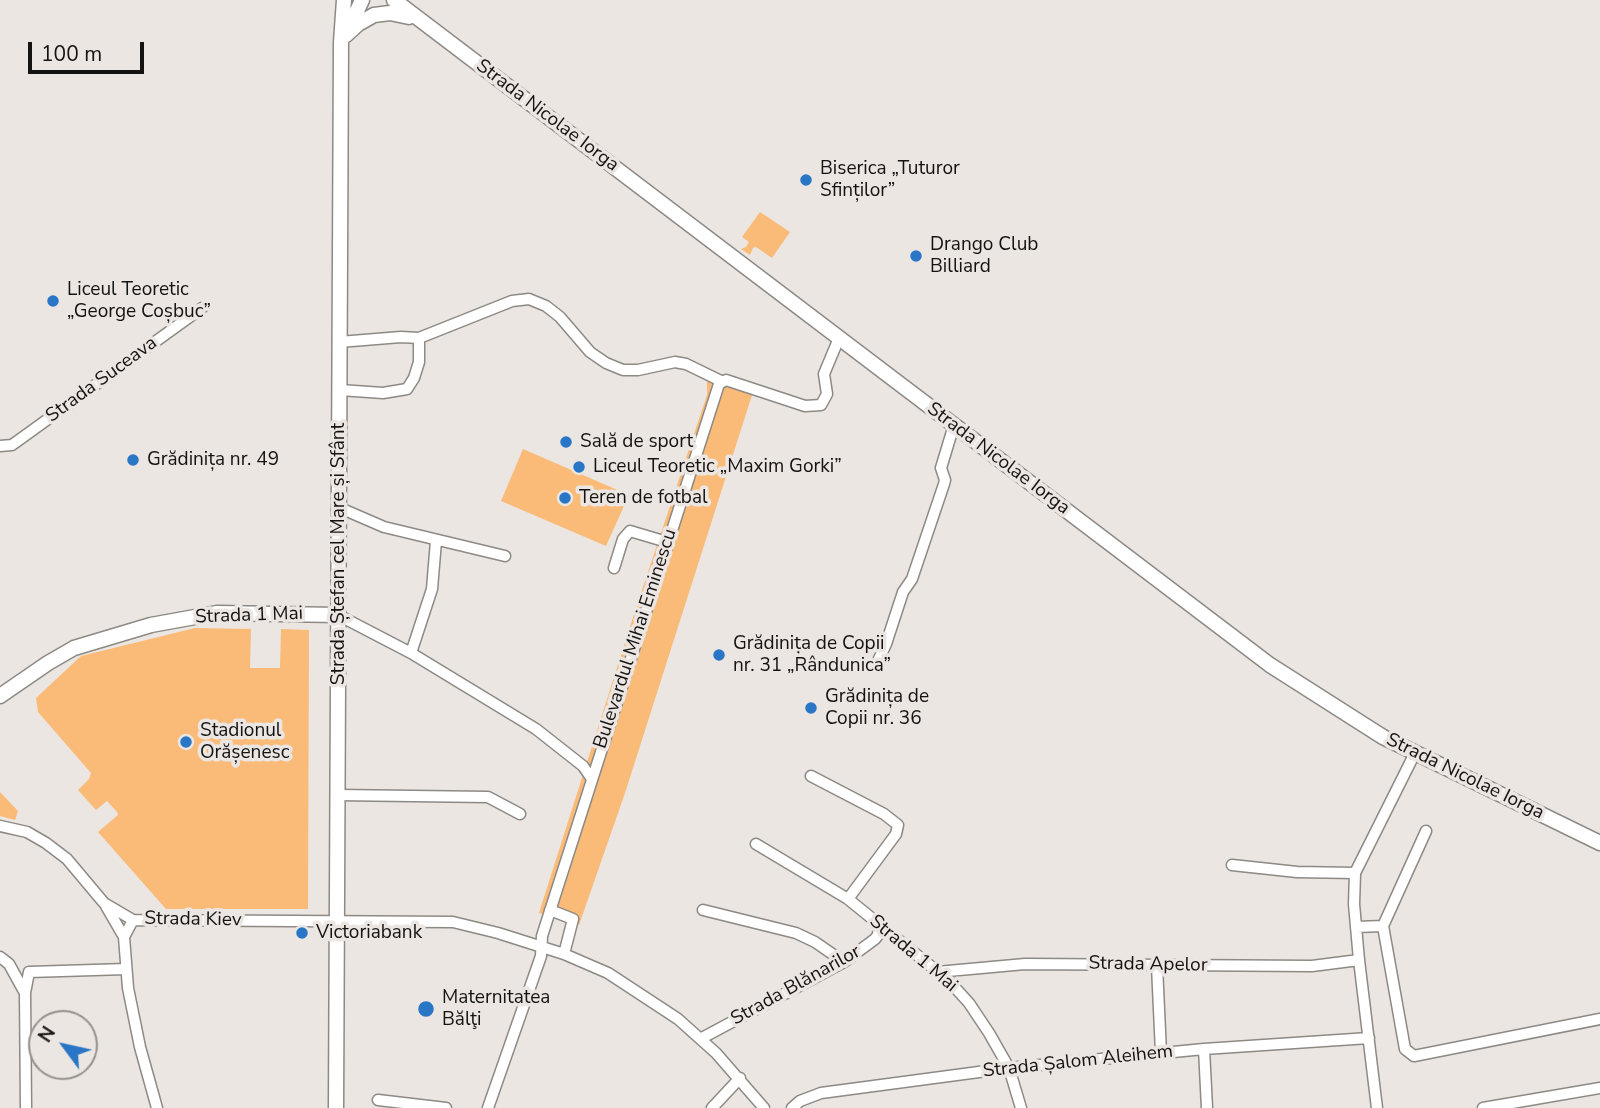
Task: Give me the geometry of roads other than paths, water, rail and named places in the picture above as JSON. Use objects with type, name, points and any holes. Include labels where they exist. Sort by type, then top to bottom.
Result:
[{"type":"main road","name":"Strada Ștefan cel Mare și Sfânt","points":[[337,1108],[339,342],[344,0]]},
{"type":"main road","points":[[343,38],[362,0]]},
{"type":"main road","name":"Strada Nicolae Iorga","points":[[384,0],[427,26],[1270,665],[1350,717],[1415,754],[1600,843]]},
{"type":"main road","name":"Strada Nicolae Iorga","points":[[394,0],[411,15]]},
{"type":"main road","points":[[402,0],[411,15]]},
{"type":"main road","points":[[343,38],[358,24],[374,15],[411,15]]},
{"type":"main road","name":"Strada 1 Mai","points":[[0,696],[74,648],[151,625],[218,613],[338,615]]},
{"type":"street","points":[[339,342],[419,338],[512,301],[529,299],[546,306],[560,317],[590,352],[623,370],[638,370],[675,362],[686,364],[721,381],[726,380],[805,406],[821,405],[827,394],[824,379],[827,363],[839,338]]},
{"type":"street","name":"Strada Suceava","points":[[0,446],[12,445],[202,308]]},
{"type":"street","points":[[340,390],[391,393],[407,389],[419,362],[419,338]]},
{"type":"street","name":"Bulevardul Mihai Eminescu","points":[[488,1108],[542,947],[541,936],[667,542],[721,381]]},
{"type":"street","points":[[877,663],[883,653],[903,592],[912,579],[944,484],[941,468],[954,425]]},
{"type":"street","points":[[340,508],[384,527],[505,556]]},
{"type":"street","points":[[614,568],[622,539],[630,531],[667,542]]},
{"type":"street","points":[[411,653],[432,589],[436,541]]},
{"type":"street","name":"Strada 1 Mai","points":[[338,615],[411,653],[536,729],[583,766],[592,779]]},
{"type":"street","points":[[1377,1108],[1356,928],[1355,873],[1415,754]]},
{"type":"street","points":[[811,776],[884,814],[898,825],[896,834],[848,899]]},
{"type":"street","points":[[337,795],[488,797],[520,814]]},
{"type":"street","name":"Strada Kiev","points":[[0,826],[27,832],[46,843],[67,859],[104,903],[133,920],[453,922],[564,954],[608,973],[665,1008],[702,1038],[764,1108]]},
{"type":"street","points":[[1426,831],[1383,926],[1405,1049],[1414,1056],[1600,1019]]},
{"type":"street","name":"Strada 1 Mai","points":[[756,844],[848,899],[949,981],[981,1020],[1009,1068],[1021,1108]]},
{"type":"street","points":[[1232,865],[1297,872],[1355,873]]},
{"type":"street","points":[[104,903],[124,937],[140,1047],[157,1108]]},
{"type":"street","points":[[550,910],[573,919],[564,954]]},
{"type":"street","points":[[703,910],[796,933],[815,942],[844,962]]},
{"type":"street","points":[[124,937],[133,920]]},
{"type":"street","name":"Strada Blănarilor","points":[[702,1038],[844,962],[875,939],[879,925]]},
{"type":"street","points":[[1356,928],[1383,926]]},
{"type":"street","points":[[0,957],[9,964],[25,993]]},
{"type":"street","name":"Strada Apelor","points":[[937,972],[1025,964],[1312,966],[1359,960]]},
{"type":"street","points":[[1157,966],[1161,1053]]},
{"type":"street","points":[[26,1108],[25,993],[28,975],[32,971],[127,969]]},
{"type":"street","name":"Strada Șalom Aleihem","points":[[792,1108],[800,1101],[821,1093],[1009,1068],[1204,1049],[1368,1038]]},
{"type":"street","points":[[1204,1049],[1207,1108]]},
{"type":"street","points":[[712,1108],[740,1078]]},
{"type":"street","points":[[1483,1108],[1600,1088]]},
{"type":"street","points":[[378,1100],[446,1108]]},
{"type":"place","name":"Biserica „Tuturor Sfinților”","points":[[806,180]]},
{"type":"place","name":"Drango Club Billiard","points":[[916,256]]},
{"type":"place","name":"Liceul Teoretic „George Coșbuc”","points":[[53,301]]},
{"type":"place","name":"Sală de sport","points":[[566,442]]},
{"type":"place","name":"Grădinița nr. 49","points":[[133,460]]},
{"type":"place","name":"Liceul Teoretic „Maxim Gorki”","points":[[579,467]]},
{"type":"place","name":"Teren de fotbal","points":[[565,498]]},
{"type":"place","name":"Grădinița de Copii nr. 31 „Rândunica”","points":[[719,655]]},
{"type":"place","name":"Grădinița de Copii nr. 36","points":[[811,708]]},
{"type":"place","name":"Stadionul Orășenesc","points":[[186,742]]},
{"type":"place","name":"Victoriabank","points":[[302,933]]},
{"type":"place","name":"Maternitatea Bălţi","points":[[426,1009]]}]
